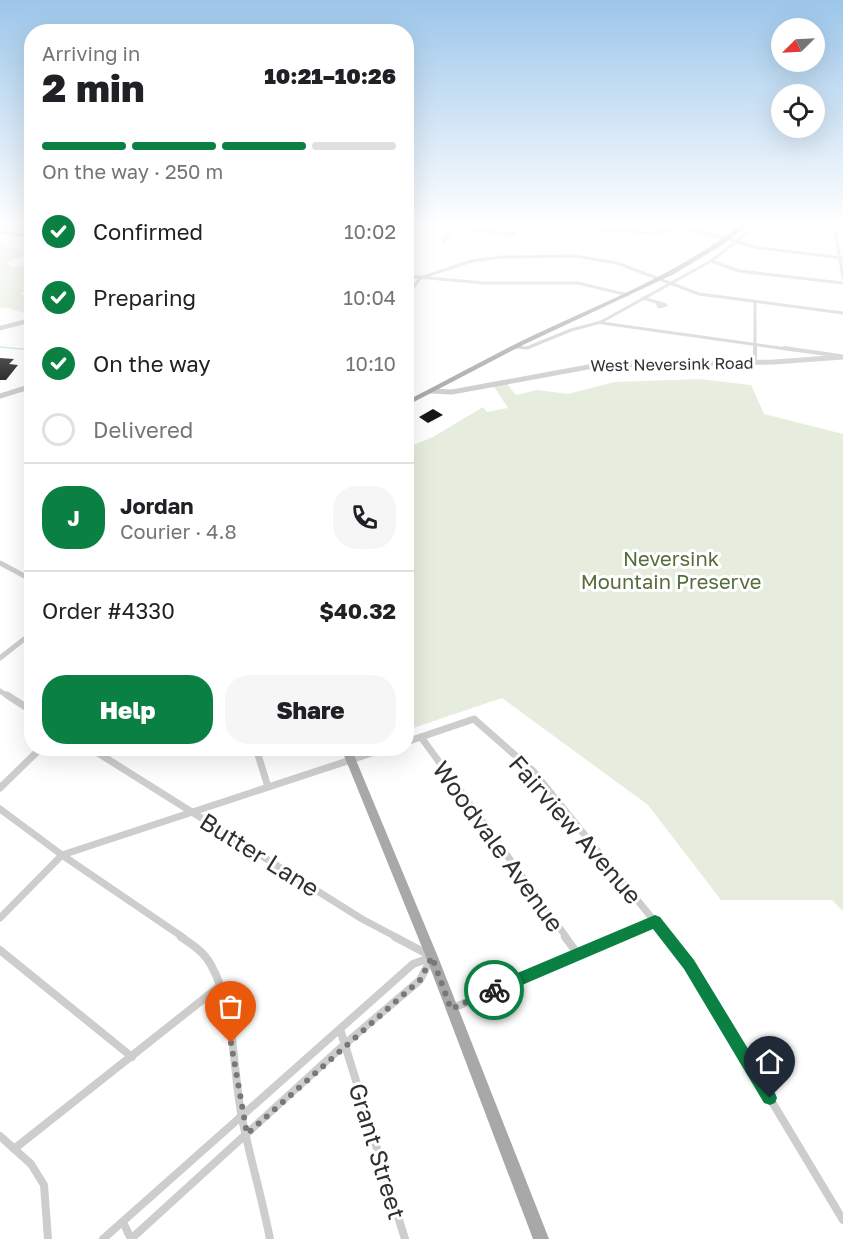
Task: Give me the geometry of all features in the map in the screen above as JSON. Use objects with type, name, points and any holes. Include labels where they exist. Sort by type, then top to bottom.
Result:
[{"type":"main road","points":[[414,400],[516,347],[651,283]]},
{"type":"main road","points":[[349,756],[432,957],[541,1239]]},
{"type":"street","points":[[483,283],[502,283]]},
{"type":"street","points":[[586,283],[604,286],[628,295]]},
{"type":"street","points":[[516,347],[527,348],[578,327],[601,322],[668,283],[699,294],[843,313]]},
{"type":"street","points":[[643,298],[657,303]]},
{"type":"street","points":[[755,303],[755,362]]},
{"type":"street","points":[[0,328],[24,322]]},
{"type":"street","points":[[601,322],[842,357]]},
{"type":"street","name":"West Neversink Road","points":[[431,391],[452,392],[598,365],[755,362],[842,357]]},
{"type":"street","points":[[0,396],[24,388]]},
{"type":"street","points":[[0,562],[24,576]]},
{"type":"street","points":[[0,658],[24,639]]},
{"type":"street","points":[[0,691],[24,706]]},
{"type":"street","name":"Fairview Avenue","points":[[421,737],[474,719],[533,771],[689,964],[843,1220]]},
{"type":"street","points":[[414,739],[421,737]]},
{"type":"street","name":"Woodvale Avenue","points":[[421,737],[578,954]]},
{"type":"street","points":[[0,788],[33,756]]},
{"type":"street","name":"Butter Lane","points":[[103,756],[362,919],[432,957]]},
{"type":"street","points":[[258,756],[268,787]]},
{"type":"street","points":[[0,918],[62,855],[365,756]]},
{"type":"street","points":[[0,809],[62,855],[201,950],[212,963],[220,986],[242,1116],[270,1239]]},
{"type":"street","points":[[451,1009],[655,922]]},
{"type":"street","points":[[0,950],[132,1057]]},
{"type":"street","points":[[103,1239],[413,964],[432,957]]},
{"type":"street","points":[[123,1222],[131,1239],[345,1044],[420,980],[432,957]]},
{"type":"street","points":[[14,1149],[220,986]]},
{"type":"street","name":"Grant Street","points":[[340,1029],[405,1239]]},
{"type":"street","points":[[0,1136],[25,1158],[41,1177],[44,1185],[48,1239]]},
{"type":"green space","points":[[0,283],[24,283],[24,292],[21,293],[24,295],[24,313],[0,308]]},
{"type":"green space","name":"Neversink Mountain Preserve","points":[[699,379],[751,385],[764,414],[843,434],[843,911],[832,900],[721,900],[648,805],[502,698],[414,728],[414,445],[433,437],[483,407],[487,412],[508,408],[493,385],[506,383],[516,395],[537,390],[568,394],[614,382]]},
{"type":"building","points":[[0,358],[14,359],[9,364],[18,365],[6,380],[0,380]]},
{"type":"building","points":[[433,409],[443,415],[428,423],[419,417]]},
{"type":"waterway","points":[[0,347],[24,349]]},
{"type":"way so far","points":[[231,1043],[242,1116],[247,1134],[420,980],[432,957],[451,1009],[494,990]]},
{"type":"route","points":[[494,990],[655,922],[689,964],[770,1098]]}]
